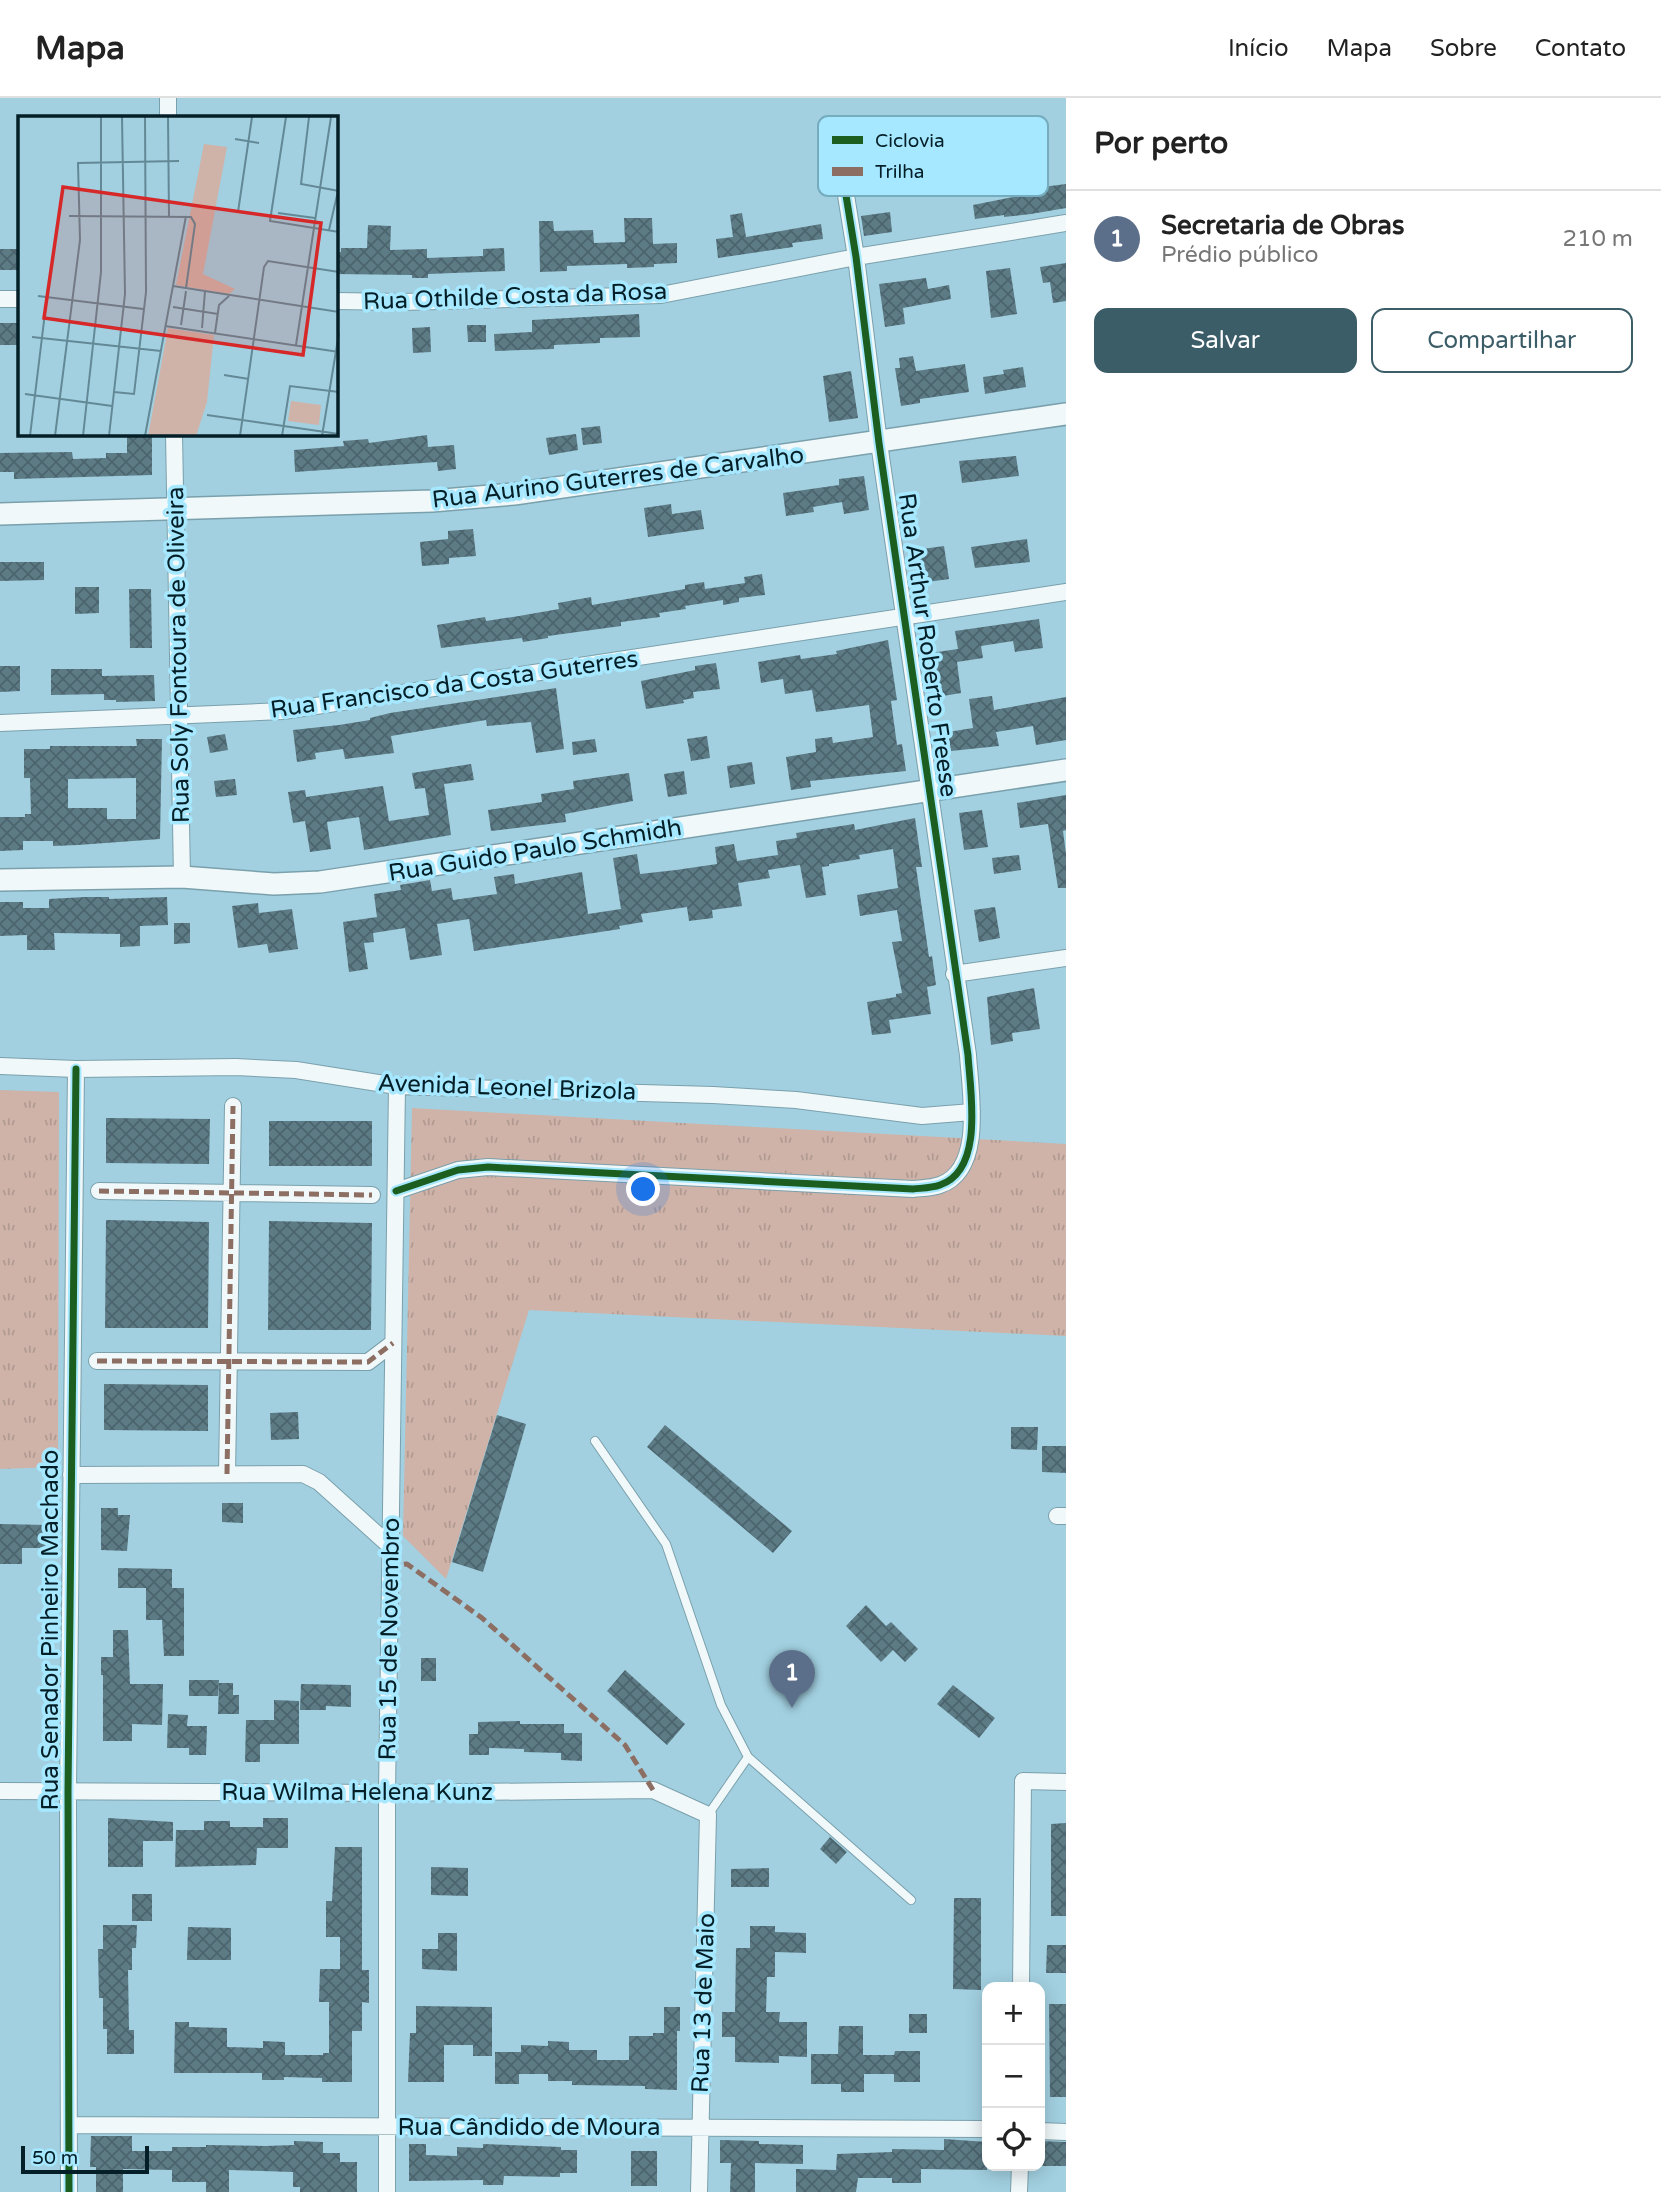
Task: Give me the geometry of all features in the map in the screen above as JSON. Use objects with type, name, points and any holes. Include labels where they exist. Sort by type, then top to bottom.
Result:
[{"type":"street","points":[[168,98],[169,116]]},
{"type":"street","name":"Rua Arthur Roberto Freese","points":[[396,1191],[458,1171],[488,1167],[913,1189],[942,1184],[956,1172],[970,1152],[972,1112],[968,1055],[954,974],[846,196]]},
{"type":"street","name":"Rua Othilde Costa da Rosa","points":[[338,301],[402,302],[661,295],[856,257],[1066,223]]},
{"type":"street","points":[[0,299],[18,299]]},
{"type":"street","name":"Rua Aurino Guterres de Carvalho","points":[[0,514],[432,501],[514,494],[1066,414]]},
{"type":"street","name":"Rua Soly Fontoura de Oliveira","points":[[174,436],[182,877]]},
{"type":"street","name":"Rua Francisco da Costa Guterres","points":[[0,723],[283,711],[1066,593]]},
{"type":"street","name":"Rua Guido Paulo Schmidh","points":[[0,880],[182,877],[274,884],[320,882],[1066,770]]},
{"type":"street","points":[[954,974],[1066,958]]},
{"type":"street","name":"Avenida Leonel Brizola","points":[[0,1066],[76,1069],[296,1069],[397,1086],[713,1094],[796,1100],[922,1116],[972,1112]]},
{"type":"street","name":"Rua Senador Pinheiro Machado","points":[[69,2192],[68,1791],[76,1069]]},
{"type":"street","name":"Rua 15 de Novembro","points":[[387,2192],[389,1545],[397,1086]]},
{"type":"street","points":[[227,1474],[233,1106]]},
{"type":"street","points":[[99,1191],[372,1195]]},
{"type":"street","points":[[97,1361],[368,1362],[393,1343]]},
{"type":"street","points":[[71,1475],[303,1474],[319,1482],[389,1545]]},
{"type":"street","points":[[1021,1982],[1023,1781],[1066,1782]]},
{"type":"street","name":"Rua Wilma Helena Kunz","points":[[0,1791],[387,1793],[653,1790],[708,1815]]},
{"type":"street","name":"Rua 13 de Maio","points":[[699,2192],[708,1815]]},
{"type":"street","name":"Rua Cândido de Moura","points":[[70,2125],[982,2129]]},
{"type":"street","points":[[1045,2130],[1066,2132]]},
{"type":"street","points":[[1019,2192],[1020,2171]]},
{"type":"lane","points":[[595,1441],[666,1544],[721,1705],[748,1757],[911,1900]]},
{"type":"lane","points":[[708,1815],[748,1757]]},
{"type":"green space","points":[[0,1090],[59,1092],[58,1467],[0,1469]]},
{"type":"green space","points":[[412,1108],[1066,1144],[1066,1336],[529,1310],[446,1579],[403,1536]]},
{"type":"building","points":[[1066,184],[1066,208],[975,219],[973,205],[1018,196],[1048,196],[1048,186]]},
{"type":"building","points":[[890,212],[892,232],[864,236],[861,216]]},
{"type":"building","points":[[742,213],[746,237],[821,224],[823,239],[792,243],[793,247],[718,258],[716,239],[733,237],[730,215]]},
{"type":"building","points":[[624,218],[652,218],[653,244],[677,243],[677,263],[627,268],[627,264],[567,266],[567,271],[540,272],[539,221],[553,221],[554,231],[593,230],[594,243],[625,242]]},
{"type":"building","points":[[368,225],[391,226],[390,250],[427,249],[427,258],[483,256],[483,249],[504,248],[505,271],[428,274],[428,278],[412,278],[412,275],[338,274],[338,252],[341,252],[341,248],[367,248]]},
{"type":"building","points":[[0,249],[18,249],[18,270],[0,270]]},
{"type":"building","points":[[1066,263],[1066,301],[1053,303],[1050,282],[1043,283],[1040,267]]},
{"type":"building","points":[[1010,268],[1017,314],[991,318],[986,271]]},
{"type":"building","points":[[926,278],[928,289],[949,285],[951,299],[903,308],[905,324],[885,327],[879,284]]},
{"type":"building","points":[[639,314],[640,337],[600,338],[600,343],[554,345],[554,349],[495,351],[494,334],[532,332],[532,320]]},
{"type":"building","points":[[0,323],[18,323],[18,345],[0,345]]},
{"type":"building","points":[[467,325],[486,325],[486,342],[468,342]]},
{"type":"building","points":[[430,327],[431,352],[413,353],[412,328]]},
{"type":"building","points":[[913,356],[916,371],[965,364],[969,392],[920,399],[920,403],[901,406],[895,368],[900,368],[899,358]]},
{"type":"building","points":[[1023,367],[1026,387],[985,394],[983,377],[1004,374],[1003,370]]},
{"type":"building","points":[[851,371],[858,418],[829,422],[823,376]]},
{"type":"building","points":[[600,426],[602,443],[583,445],[581,428]]},
{"type":"building","points":[[576,434],[578,450],[549,455],[546,438]]},
{"type":"building","points":[[427,435],[428,447],[454,445],[456,469],[438,471],[437,462],[295,472],[294,450],[344,446],[343,441],[368,439],[369,443]]},
{"type":"building","points":[[127,436],[152,436],[152,475],[14,479],[14,472],[0,472],[0,453],[72,452],[73,459],[106,458],[106,453],[127,453]]},
{"type":"building","points":[[1016,456],[1019,476],[962,483],[959,461]]},
{"type":"building","points":[[864,476],[869,510],[844,514],[842,502],[813,507],[814,512],[786,516],[783,493],[839,485],[839,479]]},
{"type":"building","points":[[671,504],[672,514],[701,510],[704,529],[648,537],[644,508]]},
{"type":"building","points":[[473,529],[476,556],[449,558],[449,564],[422,566],[420,542],[448,539],[448,531]]},
{"type":"building","points":[[1027,539],[1030,562],[975,568],[971,547]]},
{"type":"building","points":[[944,546],[949,579],[920,583],[915,550]]},
{"type":"building","points":[[0,562],[44,562],[44,580],[0,581]]},
{"type":"building","points":[[762,574],[765,595],[739,598],[739,602],[723,605],[723,600],[685,606],[686,609],[659,613],[660,617],[621,622],[621,626],[523,642],[522,638],[441,648],[437,625],[485,617],[486,621],[559,609],[558,603],[591,597],[592,605],[685,589],[685,585],[704,582],[705,589],[745,583],[744,577]]},
{"type":"building","points":[[75,587],[99,587],[99,613],[75,614]]},
{"type":"building","points":[[129,589],[151,589],[152,648],[130,648]]},
{"type":"building","points":[[1039,619],[1043,648],[1015,652],[1013,641],[981,646],[983,658],[957,662],[961,693],[937,697],[930,653],[958,649],[955,631]]},
{"type":"building","points":[[888,640],[897,700],[891,701],[897,745],[902,744],[906,771],[810,781],[811,787],[791,790],[786,757],[816,752],[815,739],[832,737],[833,743],[873,737],[869,705],[816,712],[812,690],[785,694],[783,679],[761,683],[758,662],[800,655],[801,659],[837,654],[836,651]]},
{"type":"building","points":[[716,663],[720,689],[693,692],[694,698],[683,700],[684,703],[646,709],[641,681]]},
{"type":"building","points":[[0,666],[20,666],[20,691],[0,692]]},
{"type":"building","points":[[51,669],[102,669],[102,676],[154,675],[155,701],[116,702],[104,700],[104,694],[51,695]]},
{"type":"building","points":[[556,688],[564,749],[536,753],[531,722],[487,726],[486,720],[391,736],[394,753],[345,759],[343,749],[315,753],[316,759],[297,762],[293,730],[339,725],[370,720],[390,713]]},
{"type":"building","points":[[992,696],[994,710],[1066,697],[1066,740],[1036,745],[1033,726],[996,732],[999,746],[951,751],[948,732],[973,728],[969,699]]},
{"type":"building","points":[[225,734],[228,750],[210,753],[207,737]]},
{"type":"building","points":[[707,736],[710,758],[691,761],[687,739]]},
{"type":"building","points":[[136,739],[162,739],[160,839],[53,846],[53,841],[23,841],[23,850],[0,851],[0,817],[25,817],[25,814],[31,814],[30,778],[24,778],[24,749],[50,749],[50,746],[137,746]],"holes":[[[136,778],[136,819],[107,819],[107,808],[68,808],[68,779]]]},
{"type":"building","points":[[595,739],[597,752],[573,755],[572,742]]},
{"type":"building","points":[[752,762],[755,784],[730,788],[727,766]]},
{"type":"building","points":[[471,764],[474,780],[444,784],[451,835],[364,850],[359,817],[327,822],[331,849],[310,852],[305,821],[293,823],[288,792],[305,790],[306,797],[383,786],[389,821],[429,815],[425,788],[415,789],[412,773]]},
{"type":"building","points":[[684,771],[687,794],[668,797],[664,774]]},
{"type":"building","points":[[629,773],[633,801],[565,814],[566,822],[491,831],[488,810],[542,802],[541,794],[574,789],[573,781]]},
{"type":"building","points":[[235,779],[237,795],[216,797],[214,781]]},
{"type":"building","points":[[1066,795],[1066,830],[1063,831],[1066,888],[1058,888],[1048,824],[1020,828],[1017,803]]},
{"type":"building","points":[[982,810],[988,847],[964,850],[959,813]]},
{"type":"building","points":[[915,818],[922,867],[916,867],[929,957],[932,956],[936,985],[927,987],[931,1014],[889,1020],[891,1033],[872,1035],[867,1002],[896,997],[896,994],[902,993],[892,942],[902,941],[897,910],[860,916],[857,895],[898,888],[893,849],[859,855],[860,859],[822,867],[826,895],[806,898],[800,865],[768,870],[770,878],[738,883],[742,906],[712,910],[713,918],[689,921],[687,907],[641,914],[643,922],[619,926],[620,929],[474,951],[469,919],[437,924],[442,955],[410,960],[405,928],[373,933],[374,942],[364,943],[368,969],[349,972],[343,922],[377,917],[374,894],[401,890],[400,885],[430,880],[432,891],[451,888],[453,900],[497,894],[494,877],[514,874],[515,884],[582,872],[588,914],[621,909],[613,858],[637,854],[640,874],[676,870],[717,864],[715,847],[734,844],[737,861],[778,855],[776,841],[797,838],[796,833],[854,824],[855,830]]},
{"type":"building","points":[[1019,855],[1021,870],[994,874],[992,858]]},
{"type":"building","points":[[167,897],[168,925],[140,926],[140,946],[120,947],[120,934],[54,933],[55,950],[27,950],[27,935],[0,936],[0,902],[23,902],[23,908],[49,908],[49,899]]},
{"type":"building","points":[[258,903],[259,913],[292,909],[298,949],[269,953],[267,944],[238,948],[232,906]]},
{"type":"building","points":[[995,907],[1000,938],[979,942],[974,910]]},
{"type":"building","points":[[174,923],[190,923],[190,943],[174,944]]},
{"type":"building","points":[[1034,988],[1040,1029],[1012,1033],[1013,1041],[991,1045],[987,997]]},
{"type":"building","points":[[106,1118],[210,1119],[209,1164],[106,1163]]},
{"type":"building","points":[[269,1121],[372,1121],[372,1166],[269,1166]]},
{"type":"building","points":[[106,1220],[209,1222],[208,1328],[105,1328]]},
{"type":"building","points":[[269,1221],[372,1223],[371,1330],[268,1330]]},
{"type":"building","points":[[104,1384],[208,1385],[208,1431],[104,1430]]},
{"type":"building","points":[[298,1412],[299,1439],[271,1440],[270,1413]]},
{"type":"building","points":[[497,1415],[526,1424],[483,1572],[452,1562]]},
{"type":"building","points":[[665,1425],[792,1531],[773,1553],[647,1447]]},
{"type":"building","points":[[1011,1427],[1038,1427],[1037,1450],[1011,1449]]},
{"type":"building","points":[[1042,1446],[1066,1446],[1066,1473],[1042,1472]]},
{"type":"building","points":[[222,1503],[243,1503],[243,1523],[222,1522]]},
{"type":"building","points":[[101,1508],[118,1508],[118,1515],[130,1515],[127,1551],[101,1550]]},
{"type":"building","points":[[0,1524],[47,1525],[47,1548],[22,1548],[22,1564],[0,1564]]},
{"type":"building","points":[[118,1568],[172,1569],[172,1588],[184,1588],[184,1656],[164,1656],[162,1620],[146,1620],[146,1588],[118,1588]]},
{"type":"building","points":[[866,1605],[886,1626],[891,1622],[918,1649],[905,1662],[893,1650],[881,1662],[846,1626]]},
{"type":"building","points":[[113,1630],[128,1630],[130,1684],[163,1684],[162,1725],[132,1724],[132,1741],[103,1741],[101,1657],[113,1657]]},
{"type":"building","points":[[421,1658],[436,1658],[436,1681],[421,1681]]},
{"type":"building","points":[[625,1670],[685,1724],[667,1745],[607,1691]]},
{"type":"building","points":[[189,1680],[219,1680],[218,1696],[189,1696]]},
{"type":"building","points":[[219,1683],[233,1683],[233,1695],[239,1695],[239,1714],[218,1714]]},
{"type":"building","points":[[301,1684],[351,1685],[351,1707],[326,1706],[326,1710],[300,1710]]},
{"type":"building","points":[[953,1685],[995,1718],[979,1738],[937,1704]]},
{"type":"building","points":[[274,1700],[299,1701],[299,1744],[260,1744],[260,1762],[245,1762],[246,1720],[274,1720]]},
{"type":"building","points":[[168,1714],[188,1715],[187,1726],[207,1726],[206,1755],[189,1755],[189,1748],[167,1748]]},
{"type":"building","points":[[520,1721],[520,1724],[564,1724],[564,1733],[582,1733],[582,1761],[561,1760],[561,1753],[524,1752],[524,1749],[489,1748],[489,1755],[469,1755],[469,1734],[478,1734],[478,1722]]},
{"type":"building","points":[[108,1818],[173,1822],[173,1841],[143,1841],[143,1867],[108,1867]]},
{"type":"building","points":[[263,1818],[288,1818],[288,1848],[257,1848],[256,1865],[175,1867],[176,1830],[204,1830],[204,1821],[230,1821],[230,1827],[263,1827]]},
{"type":"building","points":[[1066,1823],[1066,1916],[1051,1916],[1051,1824]]},
{"type":"building","points":[[830,1837],[847,1852],[836,1864],[820,1849]]},
{"type":"building","points":[[335,1847],[362,1847],[362,1970],[369,1970],[369,2003],[362,2002],[362,2031],[352,2031],[352,2082],[322,2082],[322,2078],[284,2077],[284,2080],[262,2080],[262,2073],[174,2073],[175,2022],[189,2022],[189,2027],[227,2028],[227,2047],[263,2048],[263,2041],[285,2042],[285,2055],[329,2053],[329,2002],[319,2002],[320,1969],[340,1969],[340,1937],[326,1937],[326,1901],[332,1901]]},
{"type":"building","points":[[431,1867],[468,1868],[468,1896],[431,1895]]},
{"type":"building","points":[[769,1868],[769,1887],[731,1887],[731,1869]]},
{"type":"building","points":[[132,1894],[152,1894],[152,1921],[132,1921]]},
{"type":"building","points":[[954,1898],[981,1898],[981,1990],[953,1989]]},
{"type":"building","points":[[103,1925],[137,1925],[136,1948],[132,1948],[132,1970],[128,1970],[129,2030],[134,2030],[134,2054],[107,2054],[107,2029],[103,2029],[103,1998],[99,1998],[98,1949],[103,1949]]},
{"type":"building","points":[[750,1926],[775,1926],[775,1932],[806,1933],[806,1953],[775,1952],[775,1977],[767,1977],[766,2012],[780,2012],[779,2022],[807,2022],[807,2057],[779,2056],[779,2063],[735,2062],[735,2037],[722,2037],[722,2012],[735,2012],[736,1948],[750,1948]]},
{"type":"building","points":[[188,1927],[231,1928],[231,1960],[187,1960]]},
{"type":"building","points":[[438,1933],[457,1933],[457,1971],[422,1969],[422,1949],[438,1949]]},
{"type":"building","points":[[1047,1945],[1066,1945],[1066,1973],[1046,1973]]},
{"type":"building","points":[[1049,2004],[1066,2004],[1066,2097],[1050,2097]]},
{"type":"building","points":[[416,2006],[492,2007],[492,2056],[473,2056],[473,2045],[444,2045],[444,2082],[408,2082],[410,2033],[416,2033]]},
{"type":"building","points":[[664,2007],[680,2007],[680,2031],[677,2031],[677,2090],[645,2089],[645,2086],[572,2085],[572,2081],[548,2081],[548,2074],[519,2074],[519,2084],[495,2084],[495,2052],[521,2052],[521,2045],[548,2046],[548,2041],[569,2042],[569,2050],[597,2050],[597,2060],[629,2060],[629,2036],[664,2033]]},
{"type":"building","points":[[909,2014],[927,2014],[927,2033],[909,2033]]},
{"type":"building","points":[[839,2026],[863,2026],[863,2055],[894,2055],[895,2051],[920,2051],[920,2082],[894,2082],[894,2074],[864,2074],[864,2092],[841,2092],[841,2084],[811,2084],[811,2054],[838,2054]]},
{"type":"building","points":[[91,2136],[132,2136],[132,2151],[172,2151],[172,2147],[206,2145],[265,2146],[294,2145],[294,2141],[323,2142],[323,2153],[340,2153],[340,2162],[357,2162],[357,2192],[300,2192],[300,2187],[293,2187],[293,2172],[229,2170],[229,2192],[206,2192],[206,2182],[172,2182],[172,2170],[123,2169],[123,2192],[96,2192],[96,2167],[90,2167]]},
{"type":"building","points":[[944,2139],[982,2142],[982,2170],[921,2169],[921,2183],[892,2183],[892,2178],[858,2178],[856,2192],[796,2192],[796,2169],[836,2170],[837,2154],[892,2152],[892,2149],[944,2150]]},
{"type":"building","points":[[720,2140],[803,2145],[803,2164],[755,2163],[755,2192],[730,2192],[731,2163],[720,2163]]},
{"type":"building","points":[[1045,2141],[1066,2142],[1066,2166],[1045,2166]]},
{"type":"building","points":[[409,2144],[426,2144],[426,2155],[457,2156],[457,2147],[483,2148],[483,2144],[561,2147],[561,2150],[577,2150],[577,2173],[560,2173],[560,2177],[504,2176],[503,2185],[483,2185],[483,2180],[409,2181]]},
{"type":"building","points":[[631,2151],[657,2151],[657,2186],[631,2186]]},
{"type":"marked path","points":[[227,1474],[233,1106]]},
{"type":"marked path","points":[[99,1191],[372,1195]]},
{"type":"marked path","points":[[97,1361],[368,1362],[393,1343]]},
{"type":"marked path","points":[[389,1566],[407,1564],[482,1618],[625,1745],[653,1790]]},
{"type":"cycle path","points":[[396,1191],[458,1170],[488,1167],[913,1189],[940,1185],[954,1177],[964,1163],[972,1128],[968,1055],[879,443],[846,196]]},
{"type":"cycle path","points":[[69,2192],[68,1791],[76,1069]]},
{"type":"place","name":"Secretaria de Obras","points":[[792,1708]]}]
